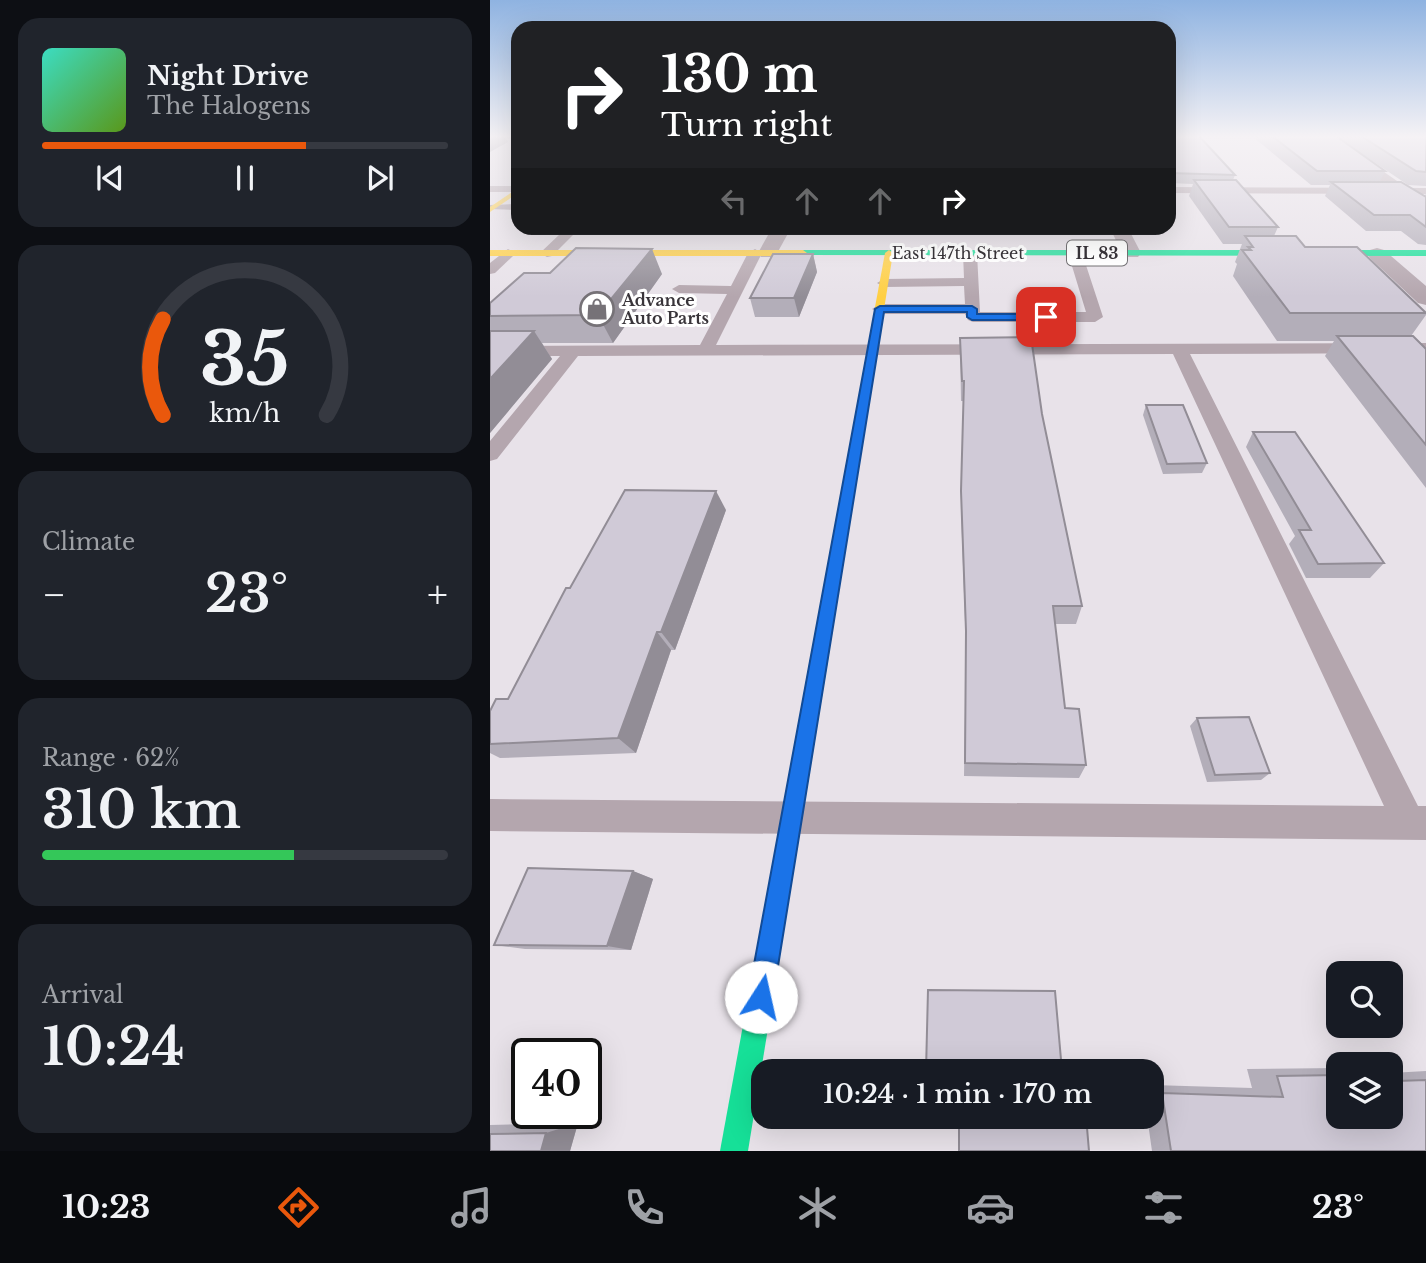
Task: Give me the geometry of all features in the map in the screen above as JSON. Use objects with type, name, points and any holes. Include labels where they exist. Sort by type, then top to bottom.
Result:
[{"type":"main road","points":[[492,209],[511,195]]},
{"type":"main road","name":"East 147th Street","points":[[490,253],[1426,253]]},
{"type":"main road","points":[[734,1151],[889,253]]},
{"type":"street","points":[[1400,191],[1426,209]]},
{"type":"street","points":[[762,253],[775,235]]},
{"type":"street","points":[[1122,235],[1131,253]]},
{"type":"street","points":[[1377,254],[1426,298]]},
{"type":"lane","points":[[1360,190],[1426,191]]},
{"type":"lane","points":[[492,209],[511,208]]},
{"type":"lane","points":[[547,253],[565,235]]},
{"type":"lane","points":[[490,270],[508,253]]},
{"type":"lane","points":[[555,272],[573,253]]},
{"type":"lane","points":[[705,351],[736,290],[762,253]]},
{"type":"lane","points":[[970,253],[972,317],[1095,317],[1075,253]]},
{"type":"lane","points":[[884,283],[971,282]]},
{"type":"lane","points":[[679,289],[736,290]]},
{"type":"lane","points":[[880,309],[972,309]]},
{"type":"lane","points":[[490,351],[1426,348]]},
{"type":"lane","points":[[490,815],[1417,823],[1180,349]]},
{"type":"lane","points":[[490,454],[573,351]]},
{"type":"building","points":[[1201,190],[1245,190],[1278,227],[1229,227]]},
{"type":"building","points":[[1341,190],[1414,190],[1426,197],[1426,227],[1410,215],[1374,215]]},
{"type":"building","points":[[1245,236],[1296,236],[1305,247],[1357,247],[1426,313],[1290,313],[1242,250],[1251,250],[1248,247],[1253,247]]},
{"type":"building","points":[[576,248],[652,249],[598,315],[490,316],[490,303],[524,273],[550,273]]},
{"type":"building","points":[[773,254],[813,254],[794,298],[750,298]]},
{"type":"building","points":[[490,331],[534,331],[490,379]]},
{"type":"building","points":[[1337,336],[1413,336],[1426,349],[1426,445]]},
{"type":"building","points":[[1031,337],[1042,414],[1082,606],[1053,606],[1065,708],[1079,709],[1086,765],[965,763],[966,631],[961,491],[964,381],[960,338]]},
{"type":"building","points":[[1146,405],[1183,405],[1207,463],[1167,464]]},
{"type":"building","points":[[1253,432],[1295,432],[1384,563],[1318,564],[1299,530],[1311,530]]},
{"type":"building","points":[[625,490],[716,491],[661,632],[657,632],[618,738],[490,744],[490,711],[496,699],[508,699],[566,588],[570,588]]},
{"type":"building","points":[[1249,717],[1270,773],[1215,775],[1197,718]]},
{"type":"building","points":[[528,868],[633,871],[607,946],[494,945]]},
{"type":"building","points":[[928,990],[1055,991],[1061,1059],[926,1059]]},
{"type":"building","points":[[1326,1075],[1326,1129],[1403,1129],[1403,1081],[1426,1080],[1426,1151],[1171,1151],[1164,1093],[1283,1097],[1277,1076]]},
{"type":"building","points":[[959,1129],[1087,1129],[1089,1151],[959,1151]]},
{"type":"building","points":[[546,1133],[541,1151],[490,1151],[490,1134]]},
{"type":"traffic: fast","points":[[803,253],[1426,253]]},
{"type":"traffic: fast","points":[[734,1151],[821,648]]},
{"type":"traffic: slow","points":[[490,210],[511,195]]},
{"type":"traffic: slow","points":[[490,253],[803,253]]},
{"type":"traffic: slow","points":[[821,648],[889,253]]},
{"type":"place","name":"Advance Auto Parts","points":[[597,309]]},
{"type":"route","points":[[761,997],[880,309],[972,309],[972,317],[1046,317]]}]
